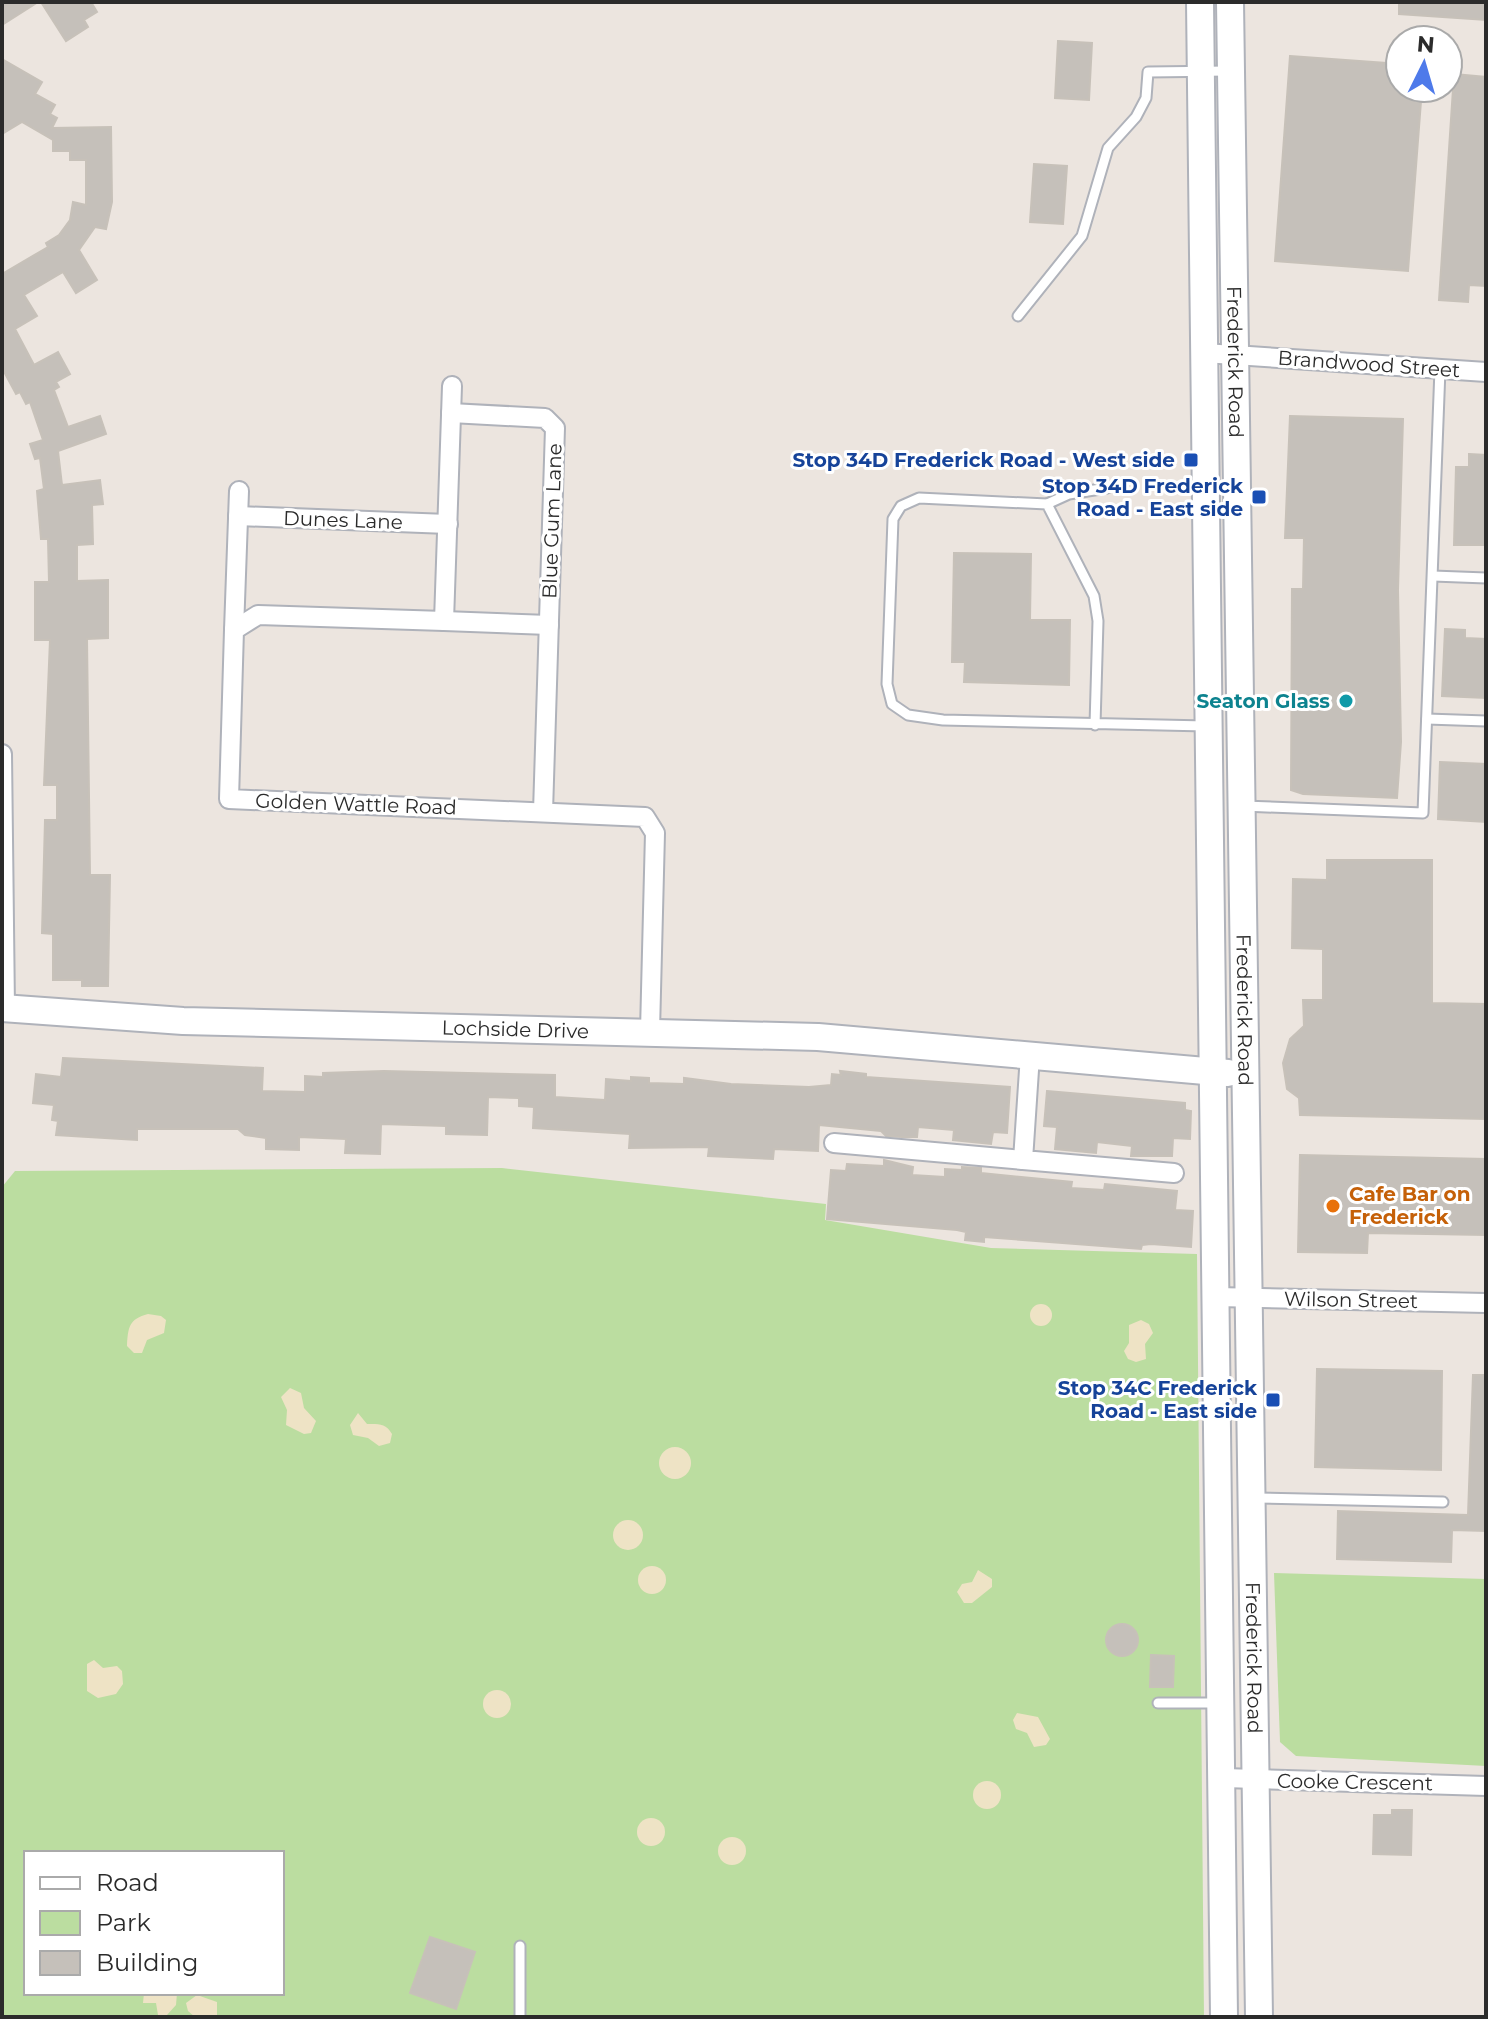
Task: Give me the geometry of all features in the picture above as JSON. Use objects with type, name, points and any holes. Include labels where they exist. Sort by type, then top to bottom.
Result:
[{"type":"main road","name":"Frederick Road","points":[[1200,2],[1224,1778],[1224,2017]]},
{"type":"main road","name":"Frederick Road","points":[[1230,2],[1259,2017]]},
{"type":"main road","name":"Lochside Drive","points":[[3,1008],[183,1021],[818,1037],[1245,1074]]},
{"type":"street","name":"Brandwood Street","points":[[1204,353],[1486,372]]},
{"type":"street","points":[[234,630],[258,615],[444,621],[452,386]]},
{"type":"street","name":"Blue Gum Lane","points":[[451,413],[545,418],[555,428],[543,812]]},
{"type":"street","points":[[234,630],[239,491]]},
{"type":"street","name":"Dunes Lane","points":[[238,516],[448,524]]},
{"type":"street","name":"Blue Gum Lane","points":[[444,621],[549,625]]},
{"type":"street","name":"Golden Wattle Road","points":[[234,630],[229,799],[645,817],[655,833],[650,1031]]},
{"type":"street","points":[[2,754],[3,1008]]},
{"type":"street","points":[[1023,1160],[1030,1055]]},
{"type":"street","points":[[834,1143],[1174,1173]]},
{"type":"street","name":"Wilson Street","points":[[1217,1297],[1486,1303]]},
{"type":"street","name":"Cooke Crescent","points":[[1224,1778],[1486,1786]]},
{"type":"lane","points":[[1018,316],[1082,236],[1108,148],[1136,117],[1146,98],[1148,72],[1232,70]]},
{"type":"lane","points":[[1241,806],[1423,813],[1440,369]]},
{"type":"lane","points":[[1107,488],[1069,494],[1047,504],[919,498],[901,506],[893,519],[887,684],[892,704],[908,715],[943,720],[1209,726]]},
{"type":"lane","points":[[1047,504],[1094,596],[1098,621],[1095,725]]},
{"type":"lane","points":[[1433,576],[1486,578]]},
{"type":"lane","points":[[1427,719],[1486,721]]},
{"type":"lane","points":[[1252,1498],[1443,1502]]},
{"type":"lane","points":[[1158,1703],[1223,1703]]},
{"type":"lane","points":[[520,1946],[520,2017]]},
{"type":"green space","points":[[502,1168],[826,1204],[825,1220],[991,1248],[1197,1254],[1204,2017],[2,2017],[2,1187],[15,1171]]},
{"type":"green space","points":[[1274,1573],[1486,1579],[1486,1766],[1296,1756],[1280,1742]]},
{"type":"sand","points":[[1041,1304],[1049,1307],[1052,1315],[1049,1323],[1041,1326],[1033,1323],[1030,1315],[1033,1307]]},
{"type":"sand","points":[[148,1314],[166,1320],[164,1333],[147,1340],[142,1353],[134,1353],[127,1346],[129,1329],[133,1321]]},
{"type":"sand","points":[[1141,1320],[1149,1324],[1153,1333],[1145,1344],[1146,1359],[1136,1362],[1128,1359],[1124,1351],[1129,1343],[1129,1325]]},
{"type":"sand","points":[[290,1388],[301,1393],[304,1408],[316,1421],[311,1433],[304,1434],[286,1425],[287,1410],[281,1397]]},
{"type":"sand","points":[[358,1413],[367,1424],[387,1428],[392,1434],[390,1443],[379,1446],[368,1438],[353,1435],[350,1425]]},
{"type":"sand","points":[[675,1447],[686,1452],[691,1463],[686,1474],[675,1479],[664,1474],[659,1463],[664,1452]]},
{"type":"sand","points":[[628,1520],[639,1524],[643,1535],[639,1546],[628,1550],[617,1546],[613,1535],[617,1524]]},
{"type":"sand","points":[[652,1566],[662,1570],[666,1580],[662,1590],[652,1594],[642,1590],[638,1580],[642,1570]]},
{"type":"sand","points":[[978,1570],[992,1579],[992,1587],[972,1603],[964,1603],[957,1592],[962,1584],[972,1582]]},
{"type":"sand","points":[[94,1660],[103,1668],[117,1666],[122,1671],[123,1684],[116,1694],[98,1698],[87,1691],[87,1664]]},
{"type":"sand","points":[[497,1690],[507,1694],[511,1704],[507,1714],[497,1718],[487,1714],[483,1704],[487,1694]]},
{"type":"sand","points":[[1017,1713],[1038,1717],[1050,1739],[1046,1745],[1034,1747],[1027,1733],[1016,1729],[1013,1720]]},
{"type":"sand","points":[[987,1781],[997,1785],[1001,1795],[997,1805],[987,1809],[977,1805],[973,1795],[977,1785]]},
{"type":"sand","points":[[651,1818],[661,1822],[665,1832],[661,1842],[651,1846],[641,1842],[637,1832],[641,1822]]},
{"type":"sand","points":[[732,1837],[742,1841],[746,1851],[742,1861],[732,1865],[722,1861],[718,1851],[722,1841]]},
{"type":"sand","points":[[144,1995],[177,1995],[176,2005],[167,2015],[158,2015],[156,2003],[143,2003]]},
{"type":"sand","points":[[197,1995],[217,2002],[217,2017],[195,2017],[188,2011],[186,2003]]},
{"type":"building","points":[[2,2],[38,2],[2,25]]},
{"type":"building","points":[[41,2],[91,2],[97,12],[84,20],[88,27],[66,41]]},
{"type":"building","points":[[1399,2],[1486,2],[1486,20],[1399,14]]},
{"type":"building","points":[[1058,41],[1092,43],[1089,100],[1055,98]]},
{"type":"building","points":[[1290,56],[1384,63],[1384,104],[1421,104],[1408,271],[1275,261]]},
{"type":"building","points":[[2,59],[42,82],[35,94],[55,105],[50,114],[57,118],[52,128],[111,127],[112,202],[106,229],[95,227],[79,250],[97,280],[76,293],[63,272],[24,295],[37,316],[15,329],[34,365],[58,352],[70,374],[56,382],[59,387],[54,390],[68,427],[100,416],[106,434],[58,451],[62,485],[100,480],[103,504],[92,505],[93,544],[77,545],[77,581],[108,580],[108,638],[87,639],[90,875],[110,875],[108,986],[82,986],[82,980],[53,980],[53,934],[42,933],[45,820],[57,820],[57,785],[44,785],[50,640],[35,640],[35,582],[49,582],[48,539],[41,539],[37,491],[44,489],[40,458],[35,459],[30,444],[43,440],[30,402],[26,404],[20,392],[16,394],[2,368],[2,274],[48,247],[46,243],[59,235],[70,220],[73,202],[86,205],[86,160],[70,160],[70,151],[53,151],[53,140],[22,122],[2,134]]},
{"type":"building","points":[[1464,75],[1486,77],[1486,286],[1469,285],[1468,302],[1439,300],[1452,104],[1464,104]]},
{"type":"building","points":[[1034,164],[1067,166],[1063,224],[1030,222]]},
{"type":"building","points":[[1290,416],[1403,419],[1398,590],[1401,742],[1397,798],[1303,794],[1291,790],[1292,589],[1303,589],[1304,538],[1285,538]]},
{"type":"building","points":[[1469,454],[1486,455],[1486,545],[1454,545],[1456,467],[1469,467]]},
{"type":"building","points":[[954,553],[1031,554],[1030,620],[1070,620],[1069,685],[964,682],[965,662],[952,662]]},
{"type":"building","points":[[1445,629],[1465,630],[1465,638],[1486,639],[1486,698],[1442,696]]},
{"type":"building","points":[[1440,762],[1486,764],[1486,822],[1438,819]]},
{"type":"building","points":[[1327,860],[1432,860],[1432,1003],[1486,1004],[1486,1119],[1300,1115],[1299,1098],[1287,1089],[1283,1063],[1290,1039],[1304,1026],[1303,1000],[1323,1000],[1323,949],[1292,948],[1293,879],[1327,880]]},
{"type":"building","points":[[63,1058],[263,1068],[262,1091],[305,1092],[305,1076],[384,1071],[555,1075],[555,1097],[605,1100],[606,1079],[631,1081],[631,1077],[649,1078],[649,1083],[684,1084],[684,1078],[731,1084],[809,1087],[831,1085],[832,1074],[841,1075],[840,1071],[866,1074],[866,1077],[1010,1087],[1007,1133],[993,1132],[991,1144],[953,1140],[954,1130],[918,1127],[917,1137],[902,1137],[886,1136],[881,1131],[819,1125],[818,1151],[774,1149],[773,1159],[708,1156],[709,1147],[629,1148],[630,1134],[533,1128],[534,1107],[519,1106],[519,1098],[488,1097],[487,1135],[446,1134],[446,1126],[381,1124],[380,1154],[345,1153],[346,1139],[299,1137],[299,1150],[266,1149],[266,1138],[245,1135],[238,1129],[137,1129],[137,1140],[56,1135],[58,1121],[52,1120],[54,1105],[33,1103],[36,1074],[61,1077]]},
{"type":"building","points":[[1047,1091],[1185,1103],[1185,1110],[1191,1111],[1190,1139],[1173,1138],[1172,1156],[1131,1156],[1132,1146],[1097,1142],[1096,1153],[1055,1149],[1057,1127],[1044,1126]]},
{"type":"building","points":[[1300,1155],[1486,1159],[1486,1235],[1368,1233],[1367,1253],[1298,1252]]},
{"type":"building","points":[[884,1160],[913,1167],[912,1175],[945,1177],[945,1169],[981,1168],[981,1173],[1072,1182],[1071,1188],[1104,1190],[1105,1184],[1177,1191],[1175,1210],[1193,1211],[1191,1247],[1151,1244],[1142,1245],[1141,1249],[984,1237],[984,1242],[965,1240],[966,1232],[957,1230],[827,1219],[831,1170],[846,1171],[847,1164],[884,1166]]},
{"type":"building","points":[[1317,1369],[1442,1371],[1441,1470],[1315,1467]]},
{"type":"building","points":[[1473,1375],[1486,1375],[1486,1531],[1452,1530],[1451,1562],[1337,1559],[1338,1511],[1468,1515]]},
{"type":"building","points":[[1122,1624],[1133,1629],[1138,1640],[1133,1651],[1122,1656],[1111,1651],[1106,1640],[1111,1629]]},
{"type":"building","points":[[1151,1655],[1174,1656],[1173,1687],[1150,1687]]},
{"type":"building","points":[[1392,1810],[1412,1810],[1411,1855],[1373,1854],[1374,1815],[1392,1815]]},
{"type":"building","points":[[430,1937],[475,1952],[456,2009],[410,1993]]},
{"type":"place","name":"Stop 34D Frederick Road - West side","points":[[1191,460]]},
{"type":"place","name":"Stop 34D Frederick Road - East side","points":[[1259,497]]},
{"type":"place","name":"Seaton Glass","points":[[1346,701]]},
{"type":"place","name":"Cafe Bar on Frederick","points":[[1333,1206]]},
{"type":"place","name":"Stop 34C Frederick Road - East side","points":[[1273,1400]]}]
